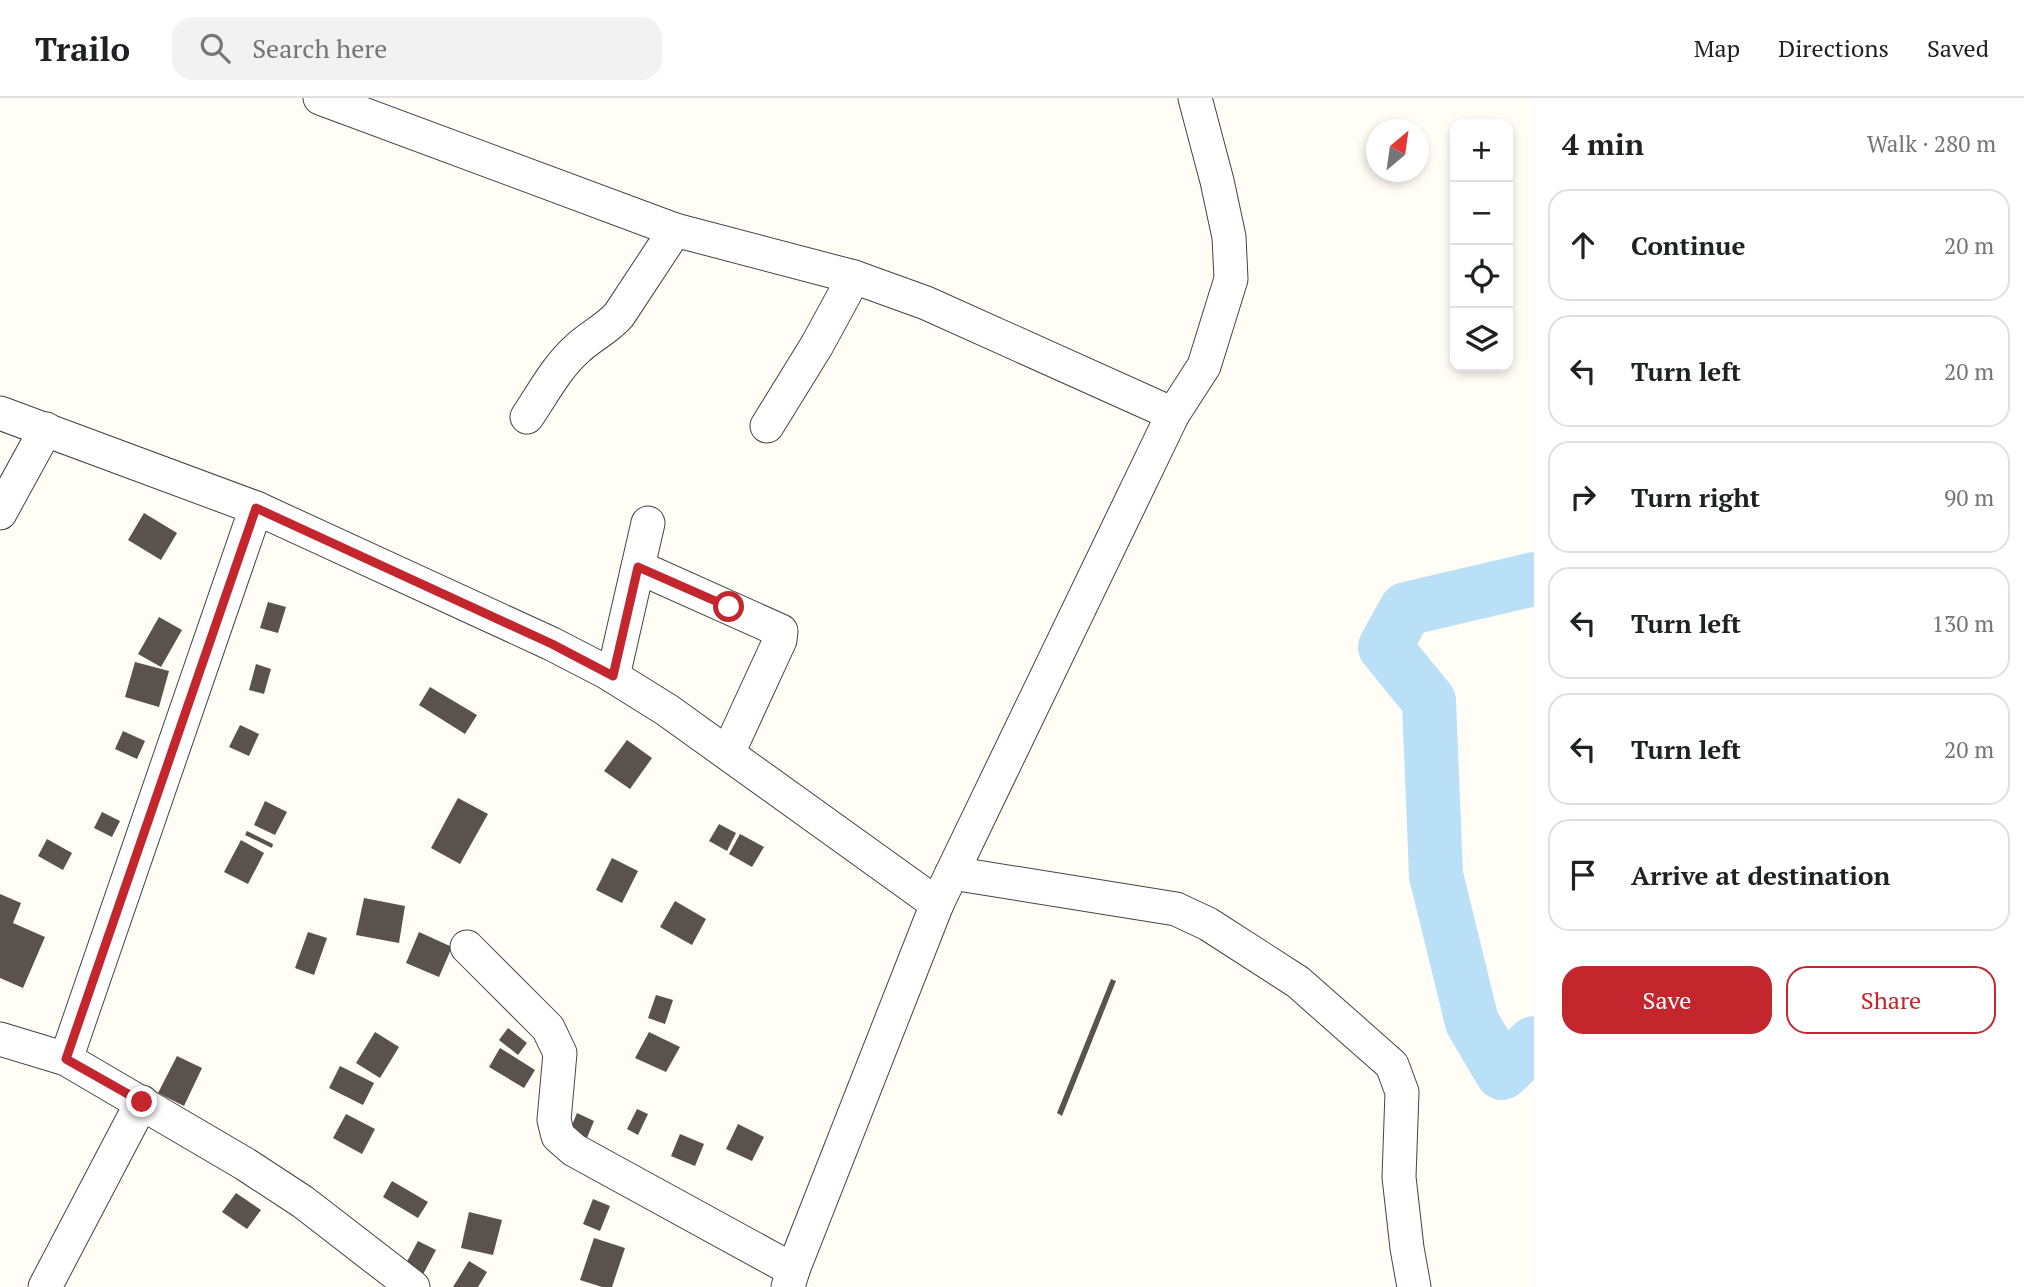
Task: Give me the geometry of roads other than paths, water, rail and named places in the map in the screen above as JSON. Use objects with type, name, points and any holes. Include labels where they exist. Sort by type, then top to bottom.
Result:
[{"type":"street","points":[[320,98],[676,230],[854,277],[926,303],[1173,414]]},
{"type":"street","points":[[467,947],[548,1028],[554,1040],[560,1053],[554,1120],[558,1136],[574,1150],[791,1279],[937,904],[1173,414],[1204,366],[1231,279],[1229,237],[1195,98]]},
{"type":"street","points":[[527,417],[575,350],[619,315],[676,230]]},
{"type":"street","points":[[767,426],[817,345],[854,277]]},
{"type":"street","points":[[0,413],[256,508],[552,644],[613,676],[667,710],[937,904]]},
{"type":"street","points":[[0,513],[46,429]]},
{"type":"street","points":[[66,1059],[256,508]]},
{"type":"street","points":[[613,676],[648,523]]},
{"type":"street","points":[[638,567],[781,631],[780,640],[728,753]]},
{"type":"street","points":[[952,873],[1176,909],[1208,924],[1298,982],[1392,1065],[1402,1092],[1399,1177],[1407,1248],[1415,1287]]},
{"type":"street","points":[[0,1039],[66,1059],[142,1102],[303,1202],[413,1287]]},
{"type":"street","points":[[45,1287],[142,1102]]},
{"type":"waterway","points":[[1534,579],[1406,609],[1385,647],[1429,701],[1436,875],[1472,1022],[1502,1073],[1534,1043]]}]
